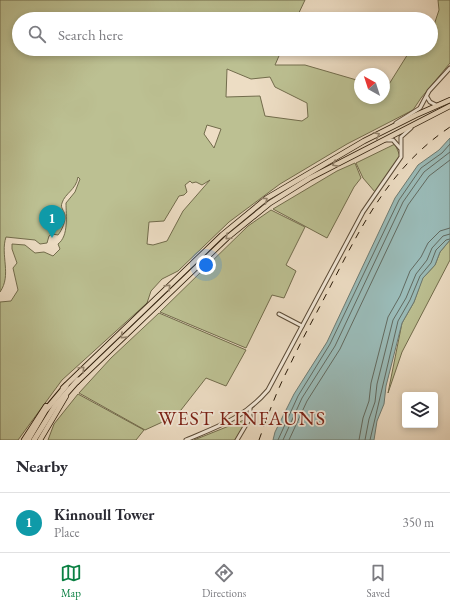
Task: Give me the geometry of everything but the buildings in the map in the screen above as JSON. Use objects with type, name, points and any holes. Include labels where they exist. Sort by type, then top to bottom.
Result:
[{"type":"highway","points":[[24,440],[43,410],[66,386],[222,234],[246,214],[286,186],[388,129],[436,105],[450,100]]},
{"type":"highway","points":[[34,440],[55,406],[78,380],[227,238],[250,218],[288,190],[367,147],[450,106]]},
{"type":"highway","points":[[40,440],[57,410],[78,380]]},
{"type":"highway","points":[[28,440],[45,411],[66,386]]},
{"type":"street","points":[[388,129],[420,108],[429,91],[450,68]]},
{"type":"street","points":[[427,97],[430,102],[436,105]]},
{"type":"street","points":[[186,440],[239,417],[268,390],[363,212],[401,157],[401,137],[404,133],[422,120]]},
{"type":"street","points":[[367,147],[390,140],[394,141],[400,148]]},
{"type":"street","points":[[279,314],[302,326]]},
{"type":"street","points":[[237,440],[250,418],[250,408]]},
{"type":"green space","points":[[0,0],[305,0],[299,12],[12,12],[12,56],[279,56],[275,65],[305,65],[354,79],[354,104],[390,104],[390,83],[407,56],[438,56],[438,0],[450,0],[450,63],[413,110],[347,144],[280,184],[229,222],[178,271],[162,279],[151,291],[147,303],[62,380],[18,440],[0,440],[0,302],[11,301],[18,290],[13,268],[17,263],[12,249],[12,244],[25,245],[35,253],[44,252],[53,256],[60,249],[58,244],[64,236],[66,225],[66,203],[75,192],[80,179],[78,177],[75,185],[63,200],[61,206],[65,215],[65,220],[58,235],[52,234],[49,236],[47,243],[40,244],[35,240],[6,237],[4,251],[6,272],[0,292]],"holes":[[[227,69],[251,79],[270,77],[275,87],[307,103],[308,117],[302,121],[265,116],[260,96],[226,97]],[[207,125],[221,129],[214,148],[204,134]],[[210,180],[183,211],[167,241],[153,245],[147,244],[149,222],[164,221],[179,196],[184,195],[187,192],[185,185],[190,181],[192,183],[196,182],[202,185]]]},
{"type":"green space","points":[[395,144],[400,156],[375,192],[363,178],[356,163]]},
{"type":"green space","points":[[355,163],[361,178],[354,187],[327,238],[273,209],[337,171]]},
{"type":"green space","points":[[271,210],[305,227],[286,265],[296,271],[284,298],[272,295],[246,348],[160,312],[248,226]]},
{"type":"green space","points":[[450,240],[450,260],[402,352],[388,393],[402,323],[414,302],[422,279],[435,265],[440,252]]},
{"type":"green space","points":[[159,313],[246,350],[226,386],[206,378],[181,410],[169,419],[145,430],[79,393],[111,358]]},
{"type":"green space","points":[[78,394],[144,430],[136,440],[48,440],[54,424]]},
{"type":"green space","points":[[248,415],[249,417],[235,440],[194,440],[244,420]]},
{"type":"water","points":[[450,138],[450,240],[440,252],[435,265],[423,278],[414,302],[402,323],[386,386],[384,404],[377,421],[374,440],[273,440],[275,432],[294,394],[327,342],[395,198],[418,165],[439,150]]},
{"type":"railway","points":[[259,440],[273,403],[308,329],[352,244],[378,200],[410,161],[429,143],[450,127]]},
{"type":"place","name":"Kinnoull Tower","points":[[52,238]]},
{"type":"district","name":"WEST KINFAUNS","points":[[242,418]]}]
